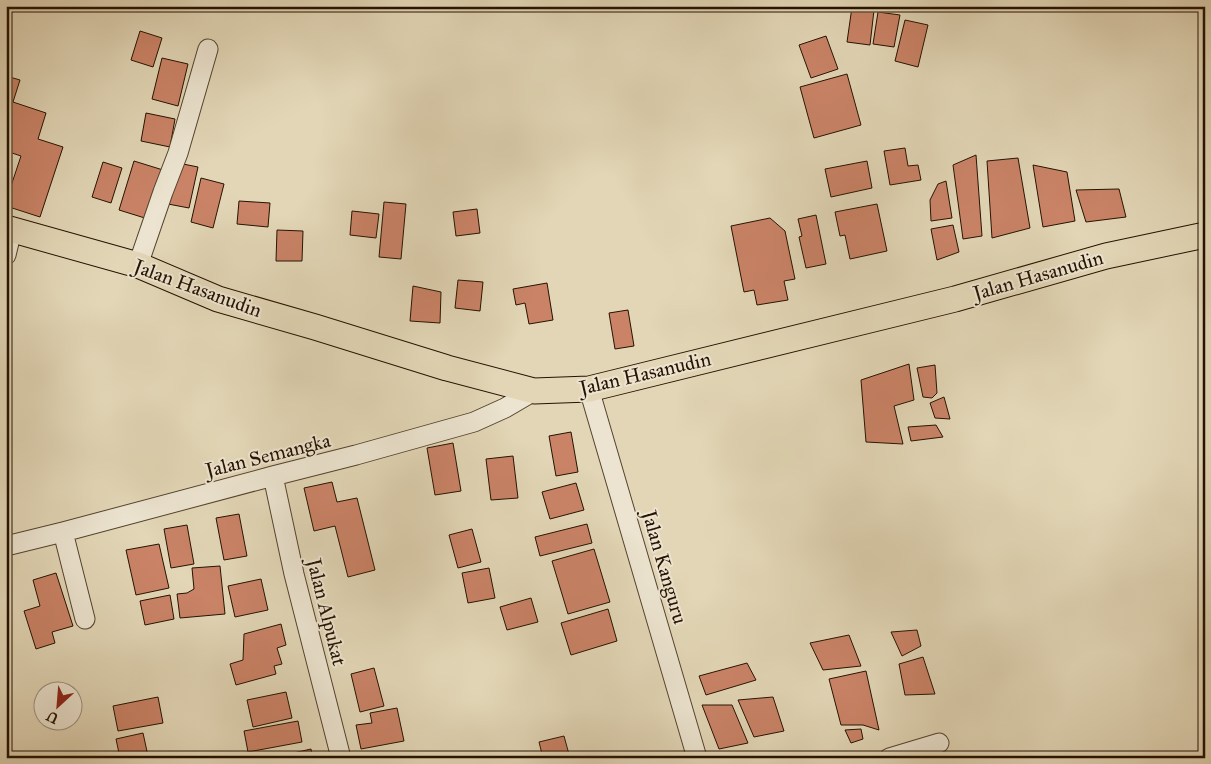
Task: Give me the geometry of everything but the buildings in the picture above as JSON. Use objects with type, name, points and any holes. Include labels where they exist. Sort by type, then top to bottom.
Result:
[{"type":"main road","name":"Jalan Hasanudin","points":[[9,229],[138,265],[218,299],[447,368],[534,391],[589,389],[955,299],[1106,256],[1205,235]]},
{"type":"street","points":[[138,265],[178,153],[208,49]]},
{"type":"street","points":[[6,255],[9,229]]},
{"type":"street","name":"Jalan Kanguru","points":[[589,389],[697,758]]},
{"type":"street","name":"Jalan Semangka","points":[[6,546],[356,456],[474,422],[505,408],[534,391]]},
{"type":"street","name":"Jalan Alpukat","points":[[273,476],[294,574],[341,758]]},
{"type":"street","points":[[63,532],[85,619]]},
{"type":"street","points":[[890,758],[939,743]]}]
